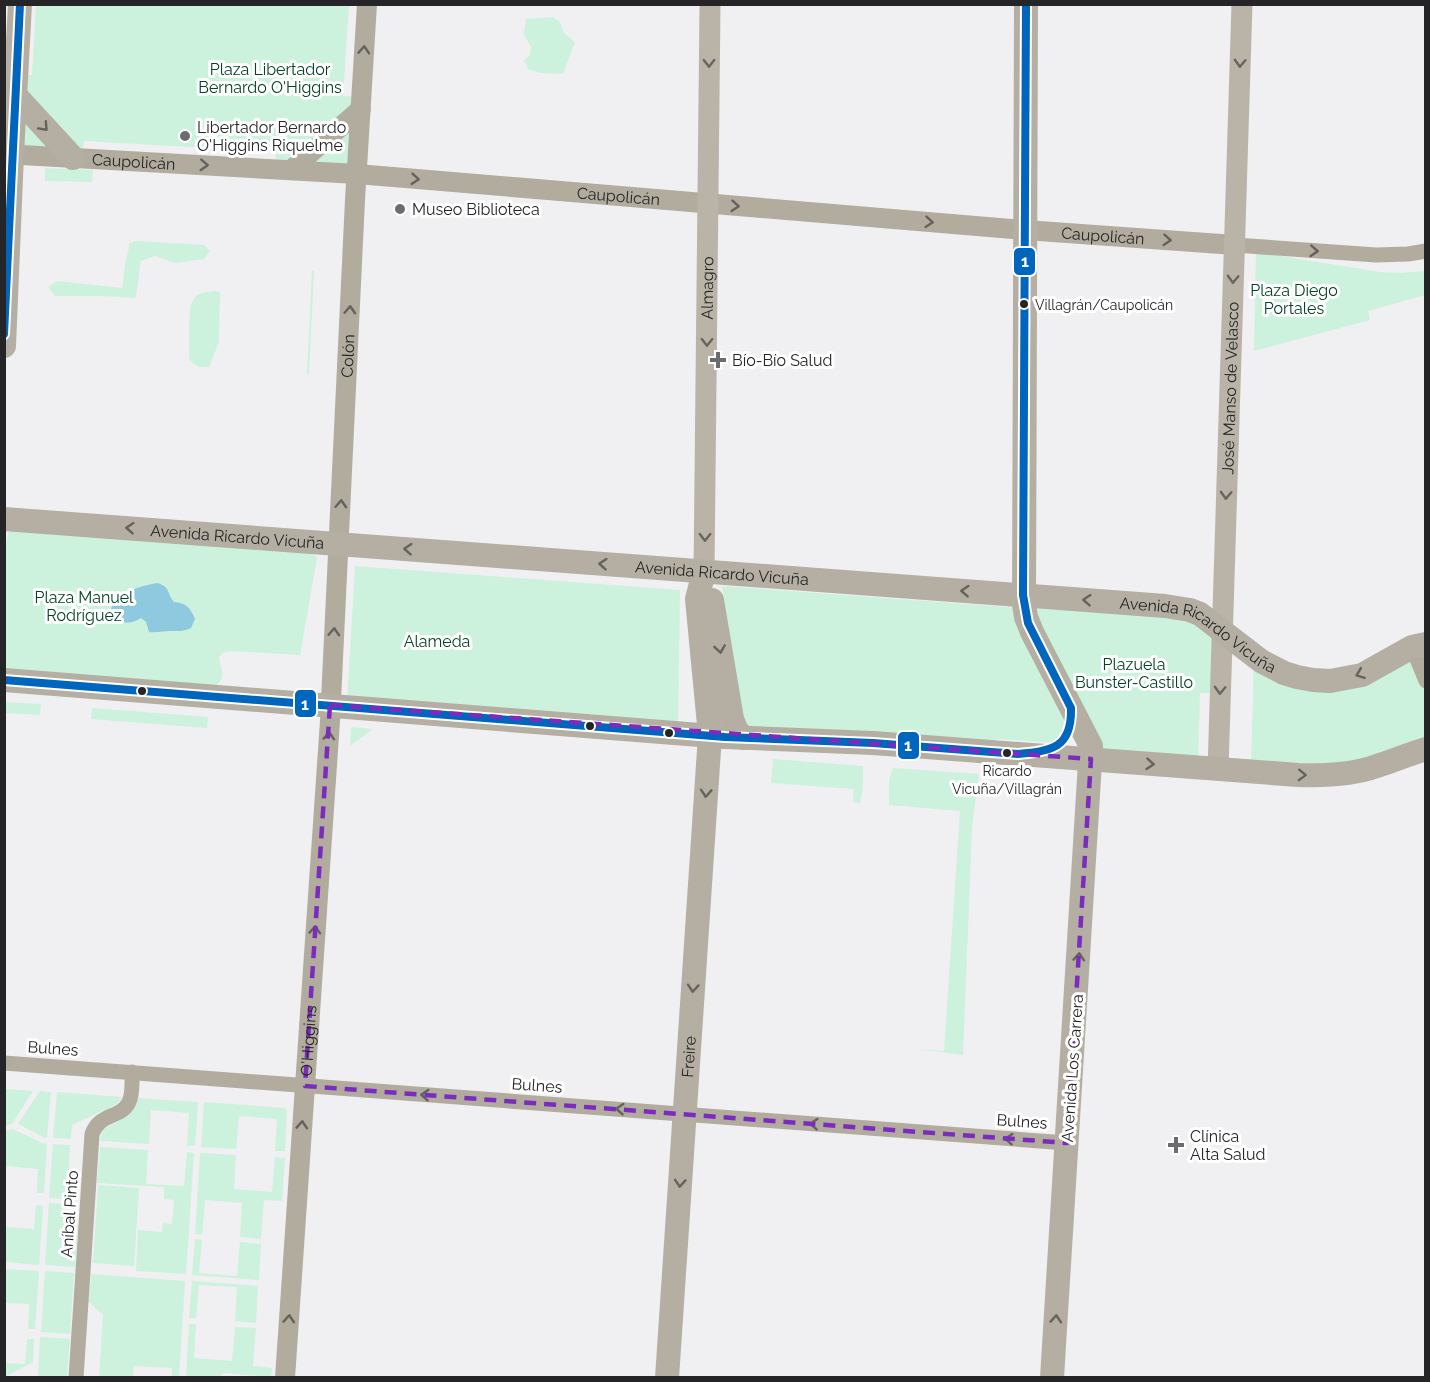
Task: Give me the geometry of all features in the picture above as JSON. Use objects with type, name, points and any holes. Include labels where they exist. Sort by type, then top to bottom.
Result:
[{"type":"main road","points":[[4,346],[8,154],[15,95],[20,4]]},
{"type":"main road","name":"Almagro","points":[[710,4],[704,572],[697,599],[710,735]]},
{"type":"main road","name":"Avenida Los Carrera","points":[[1026,4],[1023,595],[1028,623],[1091,746],[1052,1377]]},
{"type":"main road","name":"José Manso de Velasco","points":[[1218,770],[1242,4]]},
{"type":"main road","points":[[15,95],[73,158]]},
{"type":"main road","name":"Avenida Ricardo Vicuña","points":[[4,519],[1165,606],[1200,614],[1252,655],[1284,673],[1330,681],[1362,675],[1419,646]]},
{"type":"main road","name":"Almagro","points":[[704,572],[712,598],[732,719],[743,738]]},
{"type":"main road","points":[[4,680],[743,738],[873,743],[1298,776],[1328,775],[1376,767],[1425,749]]},
{"type":"main road","points":[[1018,754],[1040,753],[1066,738],[1070,731],[1071,708]]},
{"type":"main road","name":"Freire","points":[[667,1377],[710,735]]},
{"type":"street","name":"Colón","points":[[330,705],[367,4]]},
{"type":"street","points":[[291,170],[361,109]]},
{"type":"street","name":"Caupolicán","points":[[8,154],[357,174],[1025,230],[1234,245]]},
{"type":"street","points":[[1234,245],[1376,255],[1425,252]]},
{"type":"street","name":"Avenida Ricardo Vicuña","points":[[1419,646],[1425,681]]},
{"type":"street","name":"O'Higgins","points":[[285,1377],[330,705]]},
{"type":"street","name":"Bulnes","points":[[4,1063],[1067,1143]]},
{"type":"street","name":"Aníbal Pinto","points":[[76,1377],[92,1134],[99,1121],[122,1111],[129,1101],[132,1072]]},
{"type":"highlighted area","points":[[330,705],[1091,759],[1067,1143],[305,1086]]},
{"type":"green space","name":"Plaza Libertador Bernardo O'Higgins","points":[[36,5],[349,5],[343,96],[360,97],[355,171],[276,168],[276,152],[84,141],[82,156],[15,152],[19,75],[32,75]]},
{"type":"green space","points":[[553,17],[560,22],[564,33],[575,42],[563,74],[540,73],[528,69],[524,60],[530,55],[531,47],[524,34],[526,19]]},
{"type":"green space","points":[[45,168],[93,170],[92,182],[45,181]]},
{"type":"green space","points":[[136,241],[204,245],[210,251],[204,259],[176,263],[155,256],[141,261],[135,298],[55,296],[48,287],[57,281],[122,288],[129,243]]},
{"type":"green space","name":"Plaza Diego Portales","points":[[1256,252],[1380,272],[1425,271],[1425,295],[1368,311],[1370,320],[1254,351]]},
{"type":"green space","points":[[312,271],[314,271],[309,374],[307,374]]},
{"type":"green space","points":[[214,291],[220,292],[219,342],[209,367],[199,367],[190,361],[189,357],[191,304],[198,295]]},
{"type":"green space","name":"Plaza Manuel Rodríguez","points":[[10,528],[311,552],[317,558],[300,655],[225,652],[221,654],[219,660],[222,679],[213,688],[5,672],[4,550]]},
{"type":"green space","name":"Alameda","points":[[355,566],[680,590],[678,729],[347,704]]},
{"type":"green space","points":[[722,586],[1022,608],[1070,716],[1067,731],[1057,743],[998,739],[988,743],[746,727]]},
{"type":"green space","name":"Plazuela Bunster-Castillo","points":[[1029,598],[1164,609],[1217,632],[1216,693],[1200,693],[1198,762],[1094,754]]},
{"type":"green space","points":[[1425,651],[1425,744],[1364,763],[1251,763],[1254,660],[1288,679]]},
{"type":"green space","points":[[4,702],[41,704],[40,715],[5,713]]},
{"type":"green space","points":[[92,708],[208,717],[207,728],[91,719]]},
{"type":"green space","points":[[351,727],[373,729],[350,746]]},
{"type":"green space","points":[[773,759],[863,766],[863,789],[860,803],[853,802],[854,789],[771,783]]},
{"type":"green space","points":[[893,768],[979,774],[972,827],[963,1055],[915,1049],[944,1051],[960,811],[889,805],[889,781]]},
{"type":"green space","points":[[4,1089],[33,1091],[12,1124],[5,1126]]},
{"type":"green space","points":[[40,1091],[51,1092],[47,1138],[18,1124]]},
{"type":"green space","points":[[57,1092],[122,1097],[117,1104],[72,1125],[71,1139],[53,1138]]},
{"type":"green space","points":[[139,1098],[198,1102],[195,1146],[187,1146],[189,1113],[151,1110],[149,1144],[100,1141],[103,1130],[125,1118],[137,1105]]},
{"type":"green space","points":[[204,1102],[285,1108],[287,1111],[285,1151],[275,1151],[277,1119],[239,1116],[236,1149],[201,1147]]},
{"type":"green space","points":[[13,1129],[47,1144],[44,1193],[37,1193],[38,1169],[5,1166],[5,1131]]},
{"type":"green space","points":[[53,1144],[70,1145],[67,1199],[49,1198]]},
{"type":"green space","points":[[100,1147],[148,1150],[146,1184],[184,1186],[187,1152],[194,1153],[186,1274],[136,1271],[138,1230],[162,1232],[163,1223],[172,1224],[174,1200],[164,1199],[164,1187],[97,1183]]},
{"type":"green space","points":[[200,1153],[236,1155],[234,1189],[272,1192],[275,1157],[285,1158],[282,1201],[264,1200],[261,1239],[240,1237],[242,1203],[205,1200],[202,1235],[195,1234]]},
{"type":"green space","points":[[98,1185],[139,1188],[134,1266],[93,1263]]},
{"type":"green space","points":[[49,1203],[66,1204],[66,1212],[78,1226],[75,1267],[45,1265]]},
{"type":"green space","points":[[36,1205],[43,1206],[39,1265],[5,1262],[5,1227],[34,1229]]},
{"type":"green space","points":[[195,1239],[202,1240],[199,1273],[237,1276],[240,1242],[261,1244],[259,1280],[192,1275]]},
{"type":"green space","points":[[4,1269],[39,1271],[35,1329],[28,1329],[29,1304],[5,1303]]},
{"type":"green space","points":[[45,1271],[74,1273],[70,1334],[41,1332]]},
{"type":"green space","points":[[91,1274],[185,1281],[179,1377],[172,1377],[172,1368],[134,1366],[133,1377],[99,1377],[103,1315],[89,1302]]},
{"type":"green space","points":[[192,1281],[258,1286],[256,1323],[235,1321],[237,1287],[199,1285],[196,1318],[189,1318]]},
{"type":"green space","points":[[189,1324],[196,1324],[194,1358],[232,1361],[235,1327],[256,1328],[253,1366],[272,1368],[271,1377],[222,1373],[221,1377],[186,1377]]},
{"type":"green space","points":[[40,1337],[70,1339],[67,1377],[38,1377]]},
{"type":"green space","points":[[27,1339],[34,1339],[33,1362],[5,1377],[5,1363],[25,1364]]},
{"type":"water","points":[[157,583],[166,588],[174,602],[182,603],[189,609],[195,619],[191,628],[181,631],[149,632],[146,622],[141,618],[128,623],[119,621],[113,616],[111,608],[121,596],[139,587]]},
{"type":"transit line","name":"1","points":[[4,334],[20,4]]},
{"type":"transit line","name":"1","points":[[4,680],[725,737],[873,743],[1018,754],[1050,749],[1058,745],[1068,732],[1071,708],[1028,623],[1023,595],[1026,4]]},
{"type":"place","name":"Libertador Bernardo O'Higgins Riquelme","points":[[185,136]]},
{"type":"place","name":"Museo Biblioteca","points":[[400,209]]},
{"type":"place","name":"Villagrán/Caupolicán","points":[[1024,304]]},
{"type":"place","name":"Bío-Bío Salud","points":[[718,360]]},
{"type":"place","name":"Ricardo Vicuña/Villagrán","points":[[1007,753]]},
{"type":"place","name":"Clínica Alta Salud","points":[[1176,1145]]}]
